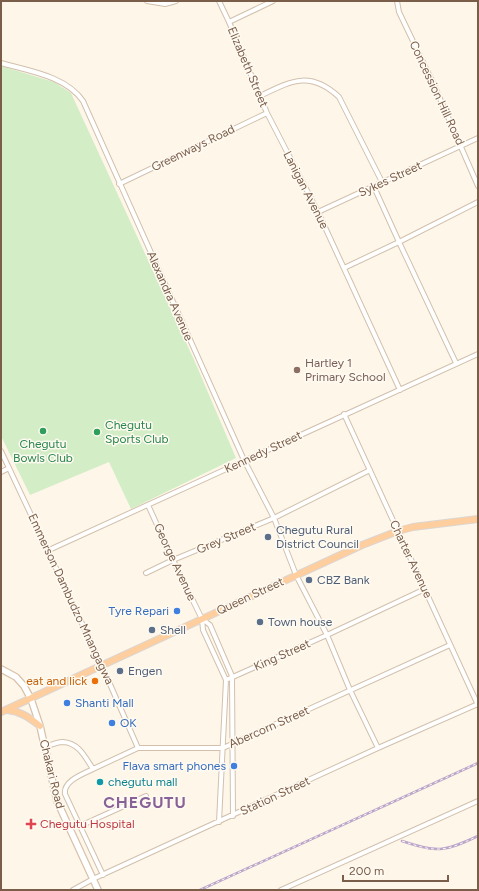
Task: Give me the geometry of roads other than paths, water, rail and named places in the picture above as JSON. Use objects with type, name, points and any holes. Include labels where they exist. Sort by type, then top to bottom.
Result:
[{"type":"highway","name":"Queen Street","points":[[4,711],[362,545],[412,527],[478,519]]},
{"type":"highway","points":[[4,711],[13,710],[25,715],[40,726]]},
{"type":"main road","name":"Chakari Road","points":[[1,669],[16,677],[24,686],[31,699],[40,726],[57,801],[98,890]]},
{"type":"street","points":[[148,1],[165,4],[176,1]]},
{"type":"street","points":[[219,1],[229,22]]},
{"type":"street","name":"Elizabeth Street","points":[[267,113],[229,22],[273,1]]},
{"type":"street","name":"Concession Hill Road","points":[[397,1],[399,12],[478,186]]},
{"type":"street","name":"Alexandra Avenue","points":[[1,63],[55,79],[75,92],[83,102],[244,460],[274,518],[296,575],[327,635],[350,690],[378,748]]},
{"type":"street","points":[[260,96],[292,81],[304,80],[315,81],[332,90],[339,96],[382,182]]},
{"type":"street","name":"Greenways Road","points":[[119,184],[267,113]]},
{"type":"street","name":"Lanigan Avenue","points":[[267,113],[318,212],[400,390]]},
{"type":"street","name":"Sykes Street","points":[[318,212],[478,138]]},
{"type":"street","points":[[374,187],[456,363]]},
{"type":"street","points":[[344,268],[478,202]]},
{"type":"street","name":"Kennedy Street","points":[[48,550],[478,354]]},
{"type":"street","name":"Charter Avenue","points":[[344,414],[478,705]]},
{"type":"street","name":"Emmerson Dambudzo Mnangagwa","points":[[1,451],[102,666],[138,748]]},
{"type":"street","points":[[1,472],[9,468]]},
{"type":"street","name":"Grey Street","points":[[146,574],[174,560],[274,518],[370,470]]},
{"type":"street","name":"George Avenue","points":[[148,505],[202,619],[203,630],[226,680],[219,822]]},
{"type":"street","name":"King Street","points":[[226,680],[425,589]]},
{"type":"street","name":"George Avenue","points":[[202,619],[210,626],[232,676],[233,816]]},
{"type":"street","name":"Abercorn Street","points":[[80,826],[64,789],[68,783],[92,769],[138,748],[222,748],[450,645]]},
{"type":"street","name":"Station Street","points":[[73,890],[93,879],[233,816],[378,748],[478,705]]},
{"type":"street","points":[[45,747],[63,742],[74,745],[80,749],[92,769]]},
{"type":"street","points":[[103,875],[80,826],[146,796]]},
{"type":"street","points":[[281,890],[478,801]]},
{"type":"railway","points":[[200,890],[478,763]]},
{"type":"railway","points":[[402,841],[424,848],[440,849],[457,845],[478,836]]},
{"type":"place","name":"Hartley 1 Primary School","points":[[297,370]]},
{"type":"place","name":"Chegutu Bowls Club","points":[[43,431]]},
{"type":"place","name":"Chegutu Sports Club","points":[[97,432]]},
{"type":"place","name":"Chegutu Rural District Council","points":[[268,537]]},
{"type":"place","name":"CBZ Bank","points":[[309,580]]},
{"type":"place","name":"Tyre Repari","points":[[177,611]]},
{"type":"place","name":"Town house","points":[[260,622]]},
{"type":"place","name":"Shell","points":[[152,630]]},
{"type":"place","name":"Engen","points":[[120,671]]},
{"type":"place","name":"eat and lick","points":[[95,681]]},
{"type":"place","name":"Shanti Mall","points":[[67,703]]},
{"type":"place","name":"OK","points":[[112,723]]},
{"type":"place","name":"Flava smart phones","points":[[234,766]]},
{"type":"place","name":"chegutu mall","points":[[100,782]]},
{"type":"place","name":"Chegutu Hospital","points":[[31,824]]},
{"type":"district","name":"CHEGUTU","points":[[145,802]]}]
